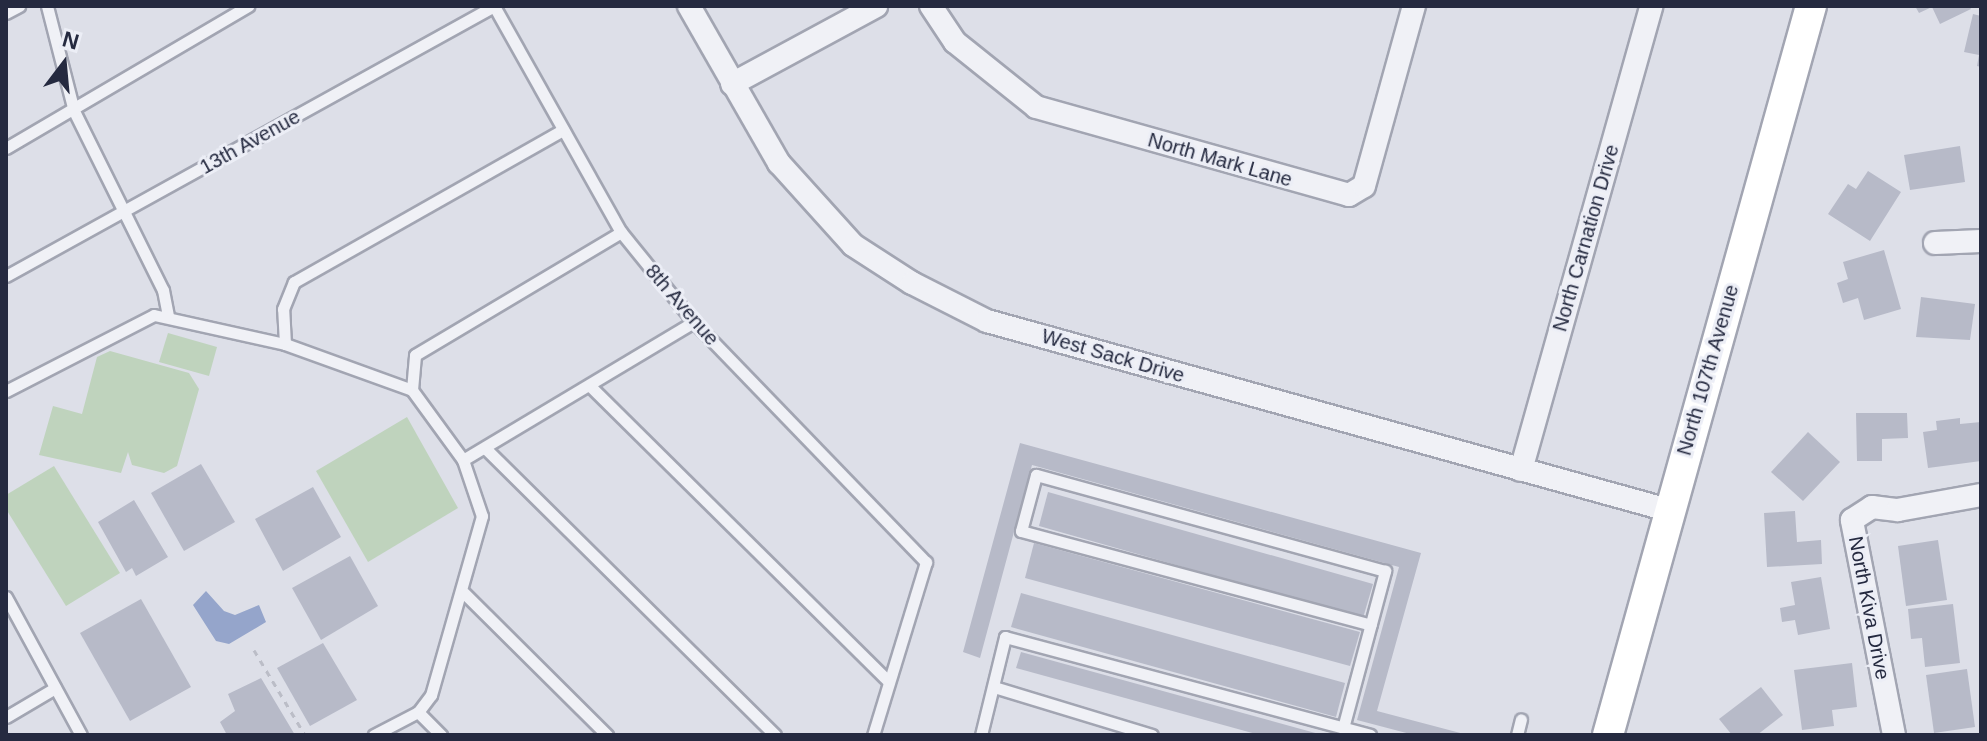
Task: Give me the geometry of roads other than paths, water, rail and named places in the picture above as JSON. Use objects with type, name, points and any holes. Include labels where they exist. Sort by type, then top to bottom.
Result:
[{"type":"main road","name":"North 107th Avenue","points":[[1608,735],[1668,510],[1811,6]]},
{"type":"street","name":"West Sack Drive","points":[[689,6],[779,163],[853,245],[987,321],[1668,510]]},
{"type":"street","points":[[732,84],[876,6]]},
{"type":"street","name":"North Mark Lane","points":[[931,6],[955,42],[1036,107],[1349,195],[1364,186],[1414,6]]},
{"type":"street","name":"North Carnation Drive","points":[[1521,470],[1651,6]]},
{"type":"street","points":[[1935,243],[1981,241]]},
{"type":"street","name":"North Kiva Drive","points":[[1894,735],[1852,520],[1872,507],[1898,510],[1981,495]]},
{"type":"lane","points":[[6,13],[19,6]]},
{"type":"lane","points":[[47,6],[74,111],[121,214],[163,290],[168,316]]},
{"type":"lane","points":[[6,148],[74,111],[248,6]]},
{"type":"lane","name":"8th Avenue","points":[[494,6],[621,232],[694,322],[926,562],[888,681]]},
{"type":"lane","name":"13th Avenue","points":[[6,276],[494,6]]},
{"type":"lane","points":[[285,344],[283,309],[294,282],[563,130]]},
{"type":"lane","points":[[412,390],[415,355],[621,232]]},
{"type":"lane","points":[[6,391],[143,317],[168,316],[285,344],[412,390],[463,460],[482,516],[464,593],[431,695],[418,712],[374,735]]},
{"type":"lane","points":[[463,460],[694,322]]},
{"type":"lane","points":[[590,386],[888,681],[873,735]]},
{"type":"lane","points":[[485,448],[775,735]]},
{"type":"lane","points":[[1343,728],[1371,625],[1385,571],[1036,475],[1021,531],[1371,625]]},
{"type":"lane","points":[[464,593],[607,735]]},
{"type":"lane","points":[[6,597],[81,735]]},
{"type":"lane","points":[[981,735],[1005,637],[1370,735]]},
{"type":"lane","points":[[994,687],[1152,735]]},
{"type":"lane","points":[[6,717],[55,688]]},
{"type":"lane","points":[[418,712],[438,734]]},
{"type":"lane","points":[[1517,735],[1521,719]]},
{"type":"water","points":[[206,591],[224,611],[235,615],[259,605],[266,622],[229,644],[216,641],[193,605]]}]
